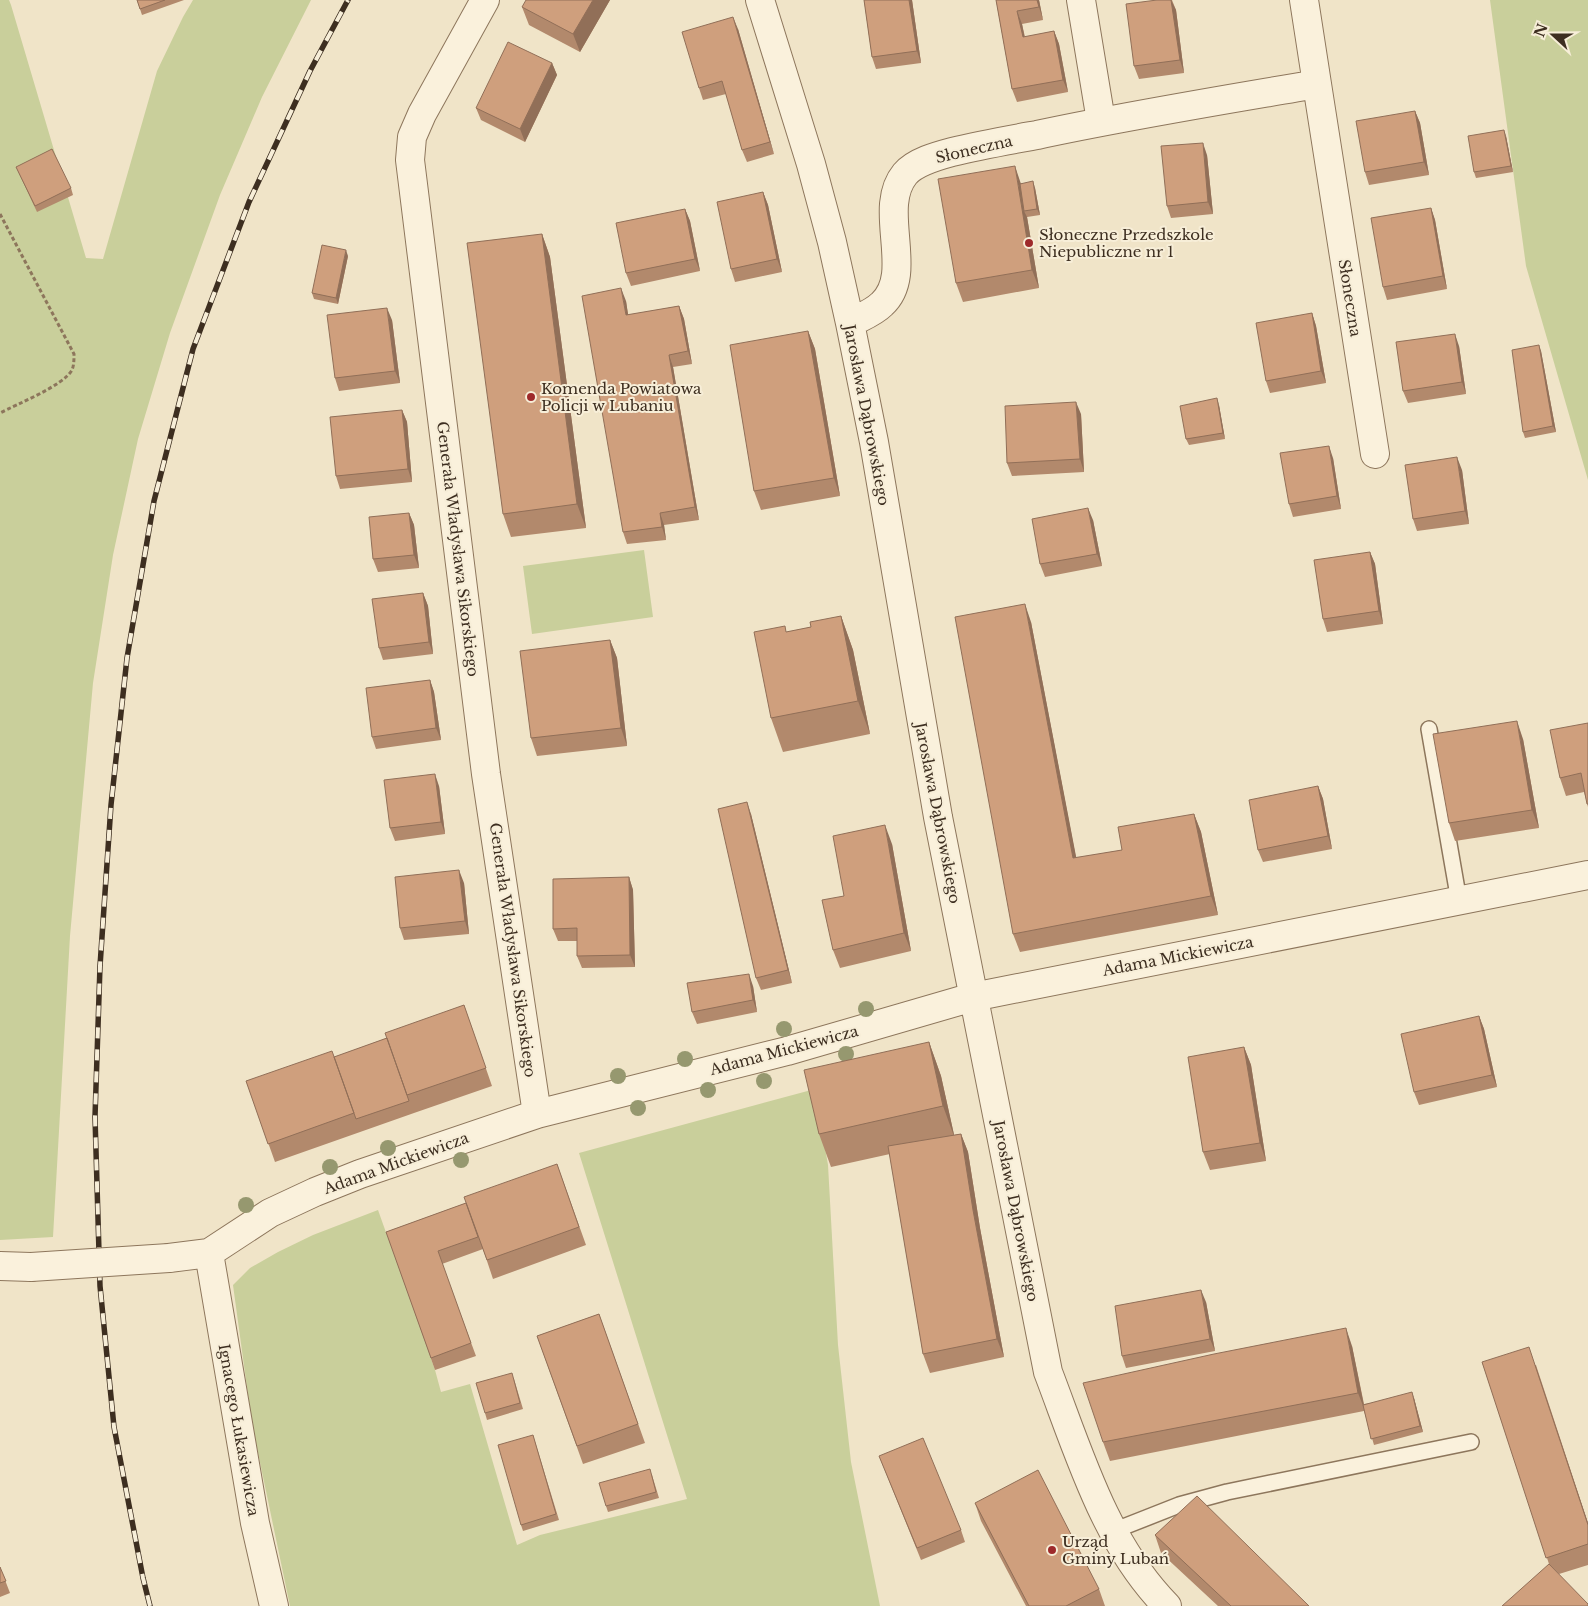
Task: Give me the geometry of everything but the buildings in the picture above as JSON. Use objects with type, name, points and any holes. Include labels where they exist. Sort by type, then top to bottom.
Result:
[{"type":"street","name":"Generała Władysława Sikorskiego","points":[[485,0],[422,114],[412,137],[410,160],[484,754],[537,1114]]},
{"type":"street","name":"Jarosława Dąbrowskiego","points":[[760,0],[811,164],[832,242],[850,323],[874,442],[936,808],[1048,1372],[1077,1448],[1113,1530],[1142,1577],[1167,1606]]},
{"type":"street","points":[[1081,0],[1101,122]]},
{"type":"street","name":"Słoneczna","points":[[1304,0],[1375,454]]},
{"type":"street","name":"Słoneczna","points":[[850,323],[884,303],[892,290],[896,269],[894,198],[897,184],[906,172],[919,164],[951,152],[1101,122],[1317,84]]},
{"type":"street","name":"Adama Mickiewicza","points":[[0,1266],[31,1267],[169,1258],[209,1253],[270,1213],[315,1192],[360,1174],[537,1114],[788,1051],[973,997],[1588,876]]},
{"type":"street","name":"Ignacego Łukasiewicza","points":[[209,1253],[255,1523],[274,1606]]},
{"type":"lane","points":[[1429,729],[1459,901]]},
{"type":"lane","points":[[1113,1530],[1179,1505],[1227,1492],[1471,1442]]},
{"type":"path","points":[[0,214],[74,354],[74,363],[68,376],[0,413]]},
{"type":"green space","points":[[0,0],[9,0],[11,5],[86,258],[103,259],[157,71],[193,0],[311,0],[262,97],[220,195],[170,333],[138,439],[113,555],[93,683],[70,936],[53,1237],[0,1240]]},
{"type":"green space","points":[[1490,0],[1588,0],[1588,480],[1526,266]]},
{"type":"green space","points":[[644,550],[653,617],[532,634],[523,566]]},
{"type":"green space","points":[[815,1089],[828,1165],[838,1345],[851,1462],[880,1606],[290,1606],[252,1424],[233,1285],[250,1268],[313,1235],[378,1210],[435,1370],[441,1392],[470,1384],[517,1545],[540,1535],[687,1499],[579,1153]]},
{"type":"railway","points":[[150,1606],[114,1427],[100,1286],[95,1117],[100,966],[111,805],[127,658],[154,501],[193,349],[249,202],[310,71],[348,0]]},
{"type":"place","name":"Słoneczne Przedszkole Niepubliczne nr 1","points":[[1029,243]]},
{"type":"place","name":"Komenda Powiatowa Policji w Lubaniu","points":[[531,397]]},
{"type":"place","name":"Urząd Gminy Lubań","points":[[1052,1550]]}]
